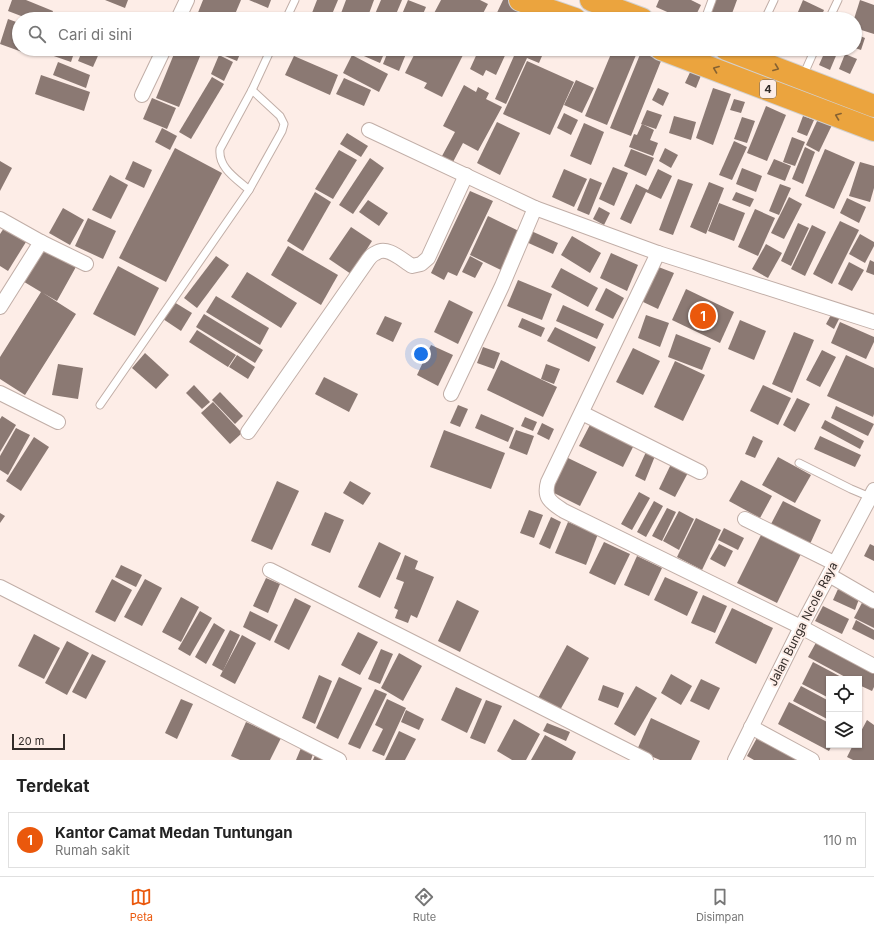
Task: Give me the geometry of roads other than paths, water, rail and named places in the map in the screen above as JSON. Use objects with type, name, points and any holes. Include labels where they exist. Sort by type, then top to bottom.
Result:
[{"type":"highway","points":[[520,0],[555,12]]},
{"type":"highway","points":[[591,0],[631,12]]},
{"type":"highway","name":"4","points":[[679,56],[874,130]]},
{"type":"highway","name":"4","points":[[754,56],[802,78],[874,106]]},
{"type":"street","points":[[181,12],[187,0]]},
{"type":"street","points":[[142,95],[161,56]]},
{"type":"street","points":[[369,130],[535,208],[658,253],[874,322]]},
{"type":"street","points":[[248,432],[368,260],[376,252],[384,250],[393,253],[412,266],[421,264],[428,258],[466,176]]},
{"type":"street","points":[[452,394],[502,286],[535,208]]},
{"type":"street","points":[[0,219],[41,242],[86,264]]},
{"type":"street","points":[[0,307],[41,242]]},
{"type":"street","points":[[658,253],[548,482],[545,490],[546,495],[551,502],[564,511],[801,627],[874,666]]},
{"type":"street","points":[[0,393],[58,422]]},
{"type":"street","points":[[582,413],[700,472]]},
{"type":"street","name":"Jalan Bunga Ncole Raya","points":[[735,760],[801,627],[872,494]]},
{"type":"street","points":[[745,519],[832,569],[874,601]]},
{"type":"street","points":[[270,570],[646,760]]},
{"type":"street","points":[[0,588],[339,760]]},
{"type":"street","points":[[751,728],[812,760]]},
{"type":"lane","points":[[289,12],[294,0]]},
{"type":"lane","points":[[708,12],[712,0]]},
{"type":"lane","points":[[768,12],[774,0]]},
{"type":"lane","points":[[832,12],[838,0]]},
{"type":"lane","points":[[249,190],[227,171],[222,162],[220,149],[252,90],[268,56]]},
{"type":"lane","points":[[802,78],[812,56]]},
{"type":"lane","points":[[100,405],[249,190],[282,131],[284,124],[280,116],[252,90]]},
{"type":"lane","points":[[799,463],[851,489],[872,494]]},
{"type":"place","name":"Kantor Camat Medan Tuntungan","points":[[703,316]]}]
